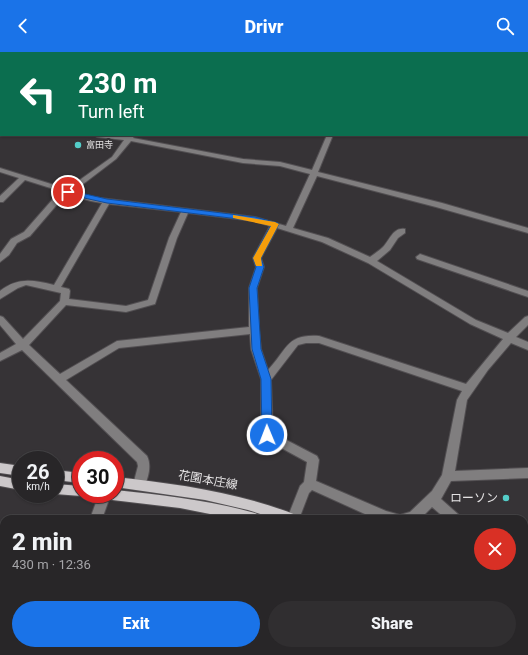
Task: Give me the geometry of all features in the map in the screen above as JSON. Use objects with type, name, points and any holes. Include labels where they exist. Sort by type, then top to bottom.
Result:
[{"type":"main road","points":[[0,468],[12,470]]},
{"type":"main road","points":[[0,481],[12,483]]},
{"type":"main road","name":"花園本庄線","points":[[124,483],[223,497],[245,502],[282,515]]},
{"type":"main road","points":[[124,496],[220,509],[241,515]]},
{"type":"street","points":[[113,136],[130,137],[243,160],[280,164],[439,205],[528,231]]},
{"type":"street","points":[[288,229],[314,174],[330,136]]},
{"type":"street","points":[[0,259],[14,241],[28,234],[66,192],[114,158],[130,137]]},
{"type":"street","points":[[0,170],[66,192],[107,201],[185,212],[255,219],[326,240],[371,261],[473,322],[508,339],[528,346]]},
{"type":"street","points":[[0,200],[24,178]]},
{"type":"street","points":[[56,288],[107,201]]},
{"type":"street","points":[[64,302],[126,310],[152,302],[173,238],[185,212]]},
{"type":"street","points":[[275,224],[257,258],[260,267],[253,288],[254,330],[256,349],[266,379],[267,435],[313,460],[310,484],[304,490],[295,515]]},
{"type":"street","points":[[371,261],[387,248],[395,236],[402,231]]},
{"type":"street","points":[[420,256],[528,294]]},
{"type":"street","points":[[0,296],[12,285],[24,281],[66,291],[64,302],[23,345],[0,357]]},
{"type":"street","points":[[0,319],[23,345],[142,460],[144,466],[139,485]]},
{"type":"street","points":[[415,515],[432,499],[448,476],[462,400],[468,389],[508,339],[528,319]]},
{"type":"street","points":[[59,379],[117,345],[254,330]]},
{"type":"street","points":[[266,379],[279,365],[295,343],[305,339],[319,340],[468,389]]},
{"type":"street","points":[[448,476],[528,473]]},
{"type":"street","points":[[310,484],[380,515]]},
{"type":"street","points":[[432,499],[450,515]]},
{"type":"street","points":[[97,515],[101,503]]},
{"type":"slow traffic","points":[[236,217],[255,219],[275,224],[257,258],[259,264]]},
{"type":"place","name":"富田寺","points":[[78,145]]},
{"type":"place","name":"ローソン","points":[[506,498]]},
{"type":"route","points":[[68,192],[91,199],[185,212],[255,219],[275,224],[257,258],[260,267],[253,288],[256,349],[266,379],[267,435]]}]
